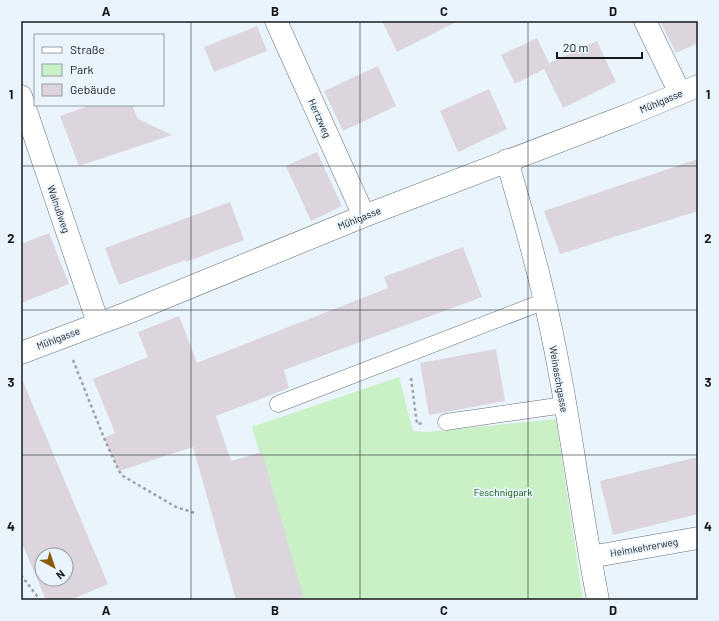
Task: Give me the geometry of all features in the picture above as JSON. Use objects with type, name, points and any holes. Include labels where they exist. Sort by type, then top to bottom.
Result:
[{"type":"street","name":"Hertzweg","points":[[276,21],[364,216]]},
{"type":"street","points":[[645,21],[689,89]]},
{"type":"street","name":"Mühlgasse","points":[[21,353],[127,313],[364,216],[507,160],[628,115],[689,89]]},
{"type":"street","name":"Walnußweg","points":[[21,96],[98,323]]},
{"type":"street","name":"Weinaschgasse","points":[[507,160],[545,301],[598,600]]},
{"type":"street","name":"Heimkehrerweg","points":[[590,557],[698,538]]},
{"type":"lane","points":[[278,404],[545,301]]},
{"type":"lane","points":[[446,422],[564,405]]},
{"type":"path","points":[[63,336],[104,438],[119,471],[123,476],[176,507],[195,512]]},
{"type":"path","points":[[407,354],[417,424],[446,422]]},
{"type":"path","points":[[21,575],[40,600]]},
{"type":"green space","name":"Feschnigpark","points":[[399,377],[413,431],[427,432],[556,419],[583,600],[303,600],[252,427]]},
{"type":"building","points":[[382,21],[458,21],[397,52]]},
{"type":"building","points":[[660,21],[698,21],[698,43],[676,53]]},
{"type":"building","points":[[257,26],[267,51],[214,72],[204,47]]},
{"type":"building","points":[[537,38],[549,63],[597,41],[616,82],[563,108],[544,69],[515,84],[501,55]]},
{"type":"building","points":[[378,66],[396,106],[343,131],[324,91]]},
{"type":"building","points":[[489,89],[507,129],[458,152],[440,111]]},
{"type":"building","points":[[88,106],[132,106],[138,119],[172,135],[79,166],[60,116]]},
{"type":"building","points":[[317,152],[342,206],[311,221],[286,166]]},
{"type":"building","points":[[698,159],[698,211],[560,254],[544,211]]},
{"type":"building","points":[[230,202],[244,240],[119,285],[105,248]]},
{"type":"building","points":[[49,233],[69,284],[21,303],[21,244]]},
{"type":"building","points":[[463,247],[482,297],[284,370],[289,388],[216,416],[231,461],[262,452],[304,600],[236,600],[193,447],[119,471],[104,438],[115,433],[93,379],[148,357],[138,332],[179,316],[197,363],[388,288],[384,277]]},
{"type":"building","points":[[496,349],[505,401],[429,415],[420,363]]},
{"type":"building","points":[[21,377],[108,584],[70,600],[46,600],[40,587],[74,587],[74,547],[34,547],[34,572],[21,541]]},
{"type":"building","points":[[698,457],[698,514],[613,535],[600,481]]}]
